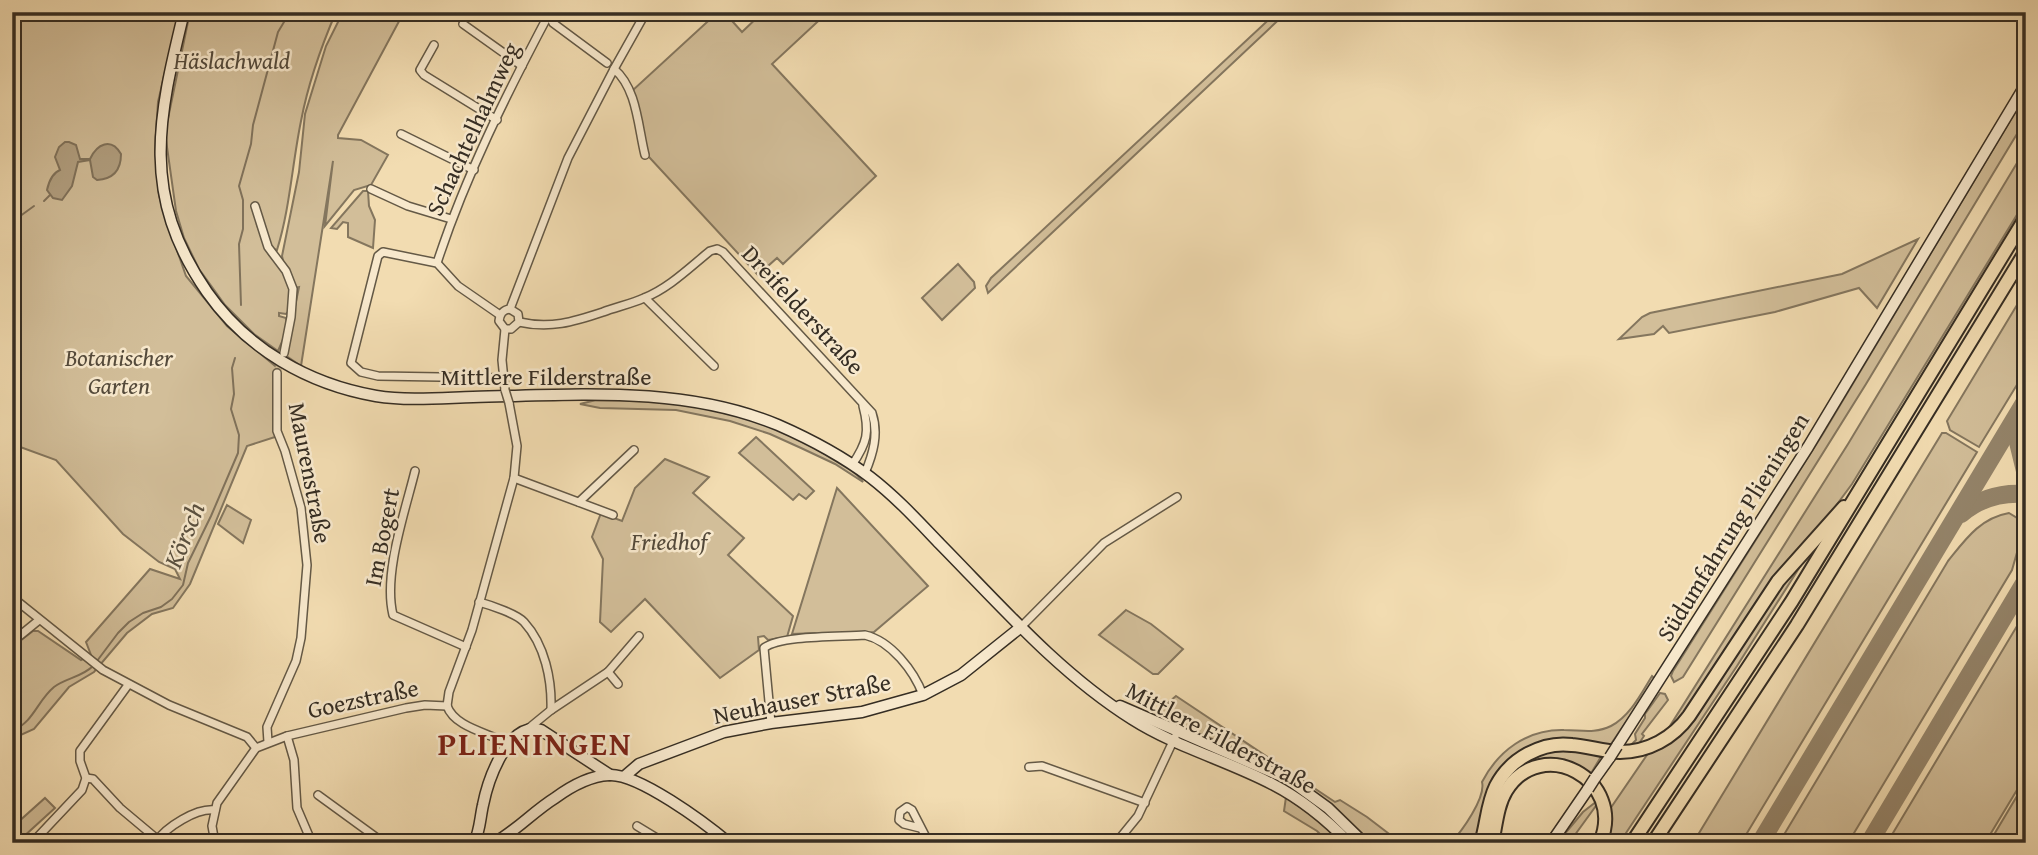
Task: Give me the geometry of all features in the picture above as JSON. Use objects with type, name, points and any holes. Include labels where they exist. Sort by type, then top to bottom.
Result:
[{"type":"highway","points":[[1632,843],[1737,686],[2026,217]]},
{"type":"highway","points":[[1653,843],[1797,625],[2026,251]]},
{"type":"highway","points":[[1481,843],[1489,802],[1497,784],[1509,768],[1525,756],[1546,747],[1567,744],[1614,752],[1632,751],[1658,743],[1681,727],[1777,581],[1859,492]]},
{"type":"highway","points":[[1492,843],[1499,807],[1509,786],[1527,772],[1550,765],[1578,772],[1598,791],[1606,815],[1605,831],[1600,843]]},
{"type":"main road","name":"Mittlere Filderstraße","points":[[184,12],[164,94],[160,128],[161,165],[167,207],[184,253],[212,299],[238,328],[276,359],[335,386],[381,397],[625,395],[694,401],[775,424],[824,447],[864,473],[908,512],[1021,627],[1084,685],[1129,718],[1173,742],[1282,789],[1317,813],[1349,843]]},
{"type":"main road","name":"Südumfahrung Plieningen","points":[[1550,843],[1617,746],[1783,489],[2026,84]]},
{"type":"main road","name":"Neuhauser Straße","points":[[625,776],[634,767],[724,732],[771,723],[862,712],[923,695],[961,675],[1021,627]]},
{"type":"main road","name":"Mittlere Filderstraße","points":[[1105,699],[1288,779],[1328,808],[1364,843]]},
{"type":"main road","points":[[478,841],[488,789],[508,744],[519,733],[529,729],[541,730],[595,771],[625,776],[687,812],[729,843]]},
{"type":"main road","points":[[494,843],[595,771]]},
{"type":"street","points":[[499,315],[510,309],[564,167],[646,12]]},
{"type":"street","points":[[549,13],[553,23],[607,62]]},
{"type":"street","name":"Schachtelhalmweg","points":[[437,263],[452,219],[496,120],[549,13]]},
{"type":"street","points":[[463,24],[522,66]]},
{"type":"street","points":[[434,45],[421,69],[424,75],[496,120]]},
{"type":"street","points":[[614,69],[631,94],[645,155]]},
{"type":"street","points":[[401,134],[474,170]]},
{"type":"street","points":[[371,189],[408,206],[452,219]]},
{"type":"street","points":[[254,206],[268,247],[286,271],[293,289],[284,353]]},
{"type":"street","name":"Dreifelderstraße","points":[[519,322],[559,326],[645,298],[674,280],[710,251],[717,249],[723,252],[872,414],[876,433],[872,457],[864,473]]},
{"type":"street","points":[[447,706],[514,478],[517,446],[503,378],[505,329],[501,325],[499,315],[458,286],[437,263],[383,253],[378,256],[354,347],[351,363],[355,368],[378,376],[503,378]]},
{"type":"street","points":[[645,298],[714,366]]},
{"type":"street","points":[[505,329],[516,327],[519,322],[518,314],[510,309]]},
{"type":"street","name":"Maurenstraße","points":[[268,742],[267,727],[296,661],[302,638],[307,565],[301,508],[277,431],[277,373]]},
{"type":"street","name":"Dreifelderstraße","points":[[852,465],[864,445],[868,427],[862,402]]},
{"type":"street","points":[[579,502],[634,450]]},
{"type":"street","name":"Im Bogert","points":[[415,471],[390,577],[393,615],[466,647]]},
{"type":"street","points":[[514,478],[613,515]]},
{"type":"street","name":"Neuhauser Straße","points":[[1021,627],[1104,543],[1177,498]]},
{"type":"street","points":[[12,597],[103,670],[128,685],[247,737],[256,748],[215,810],[212,826],[215,843]]},
{"type":"street","points":[[479,602],[523,621],[544,657],[552,690],[551,710]]},
{"type":"street","points":[[12,642],[39,620]]},
{"type":"street","points":[[771,723],[764,648],[770,643],[788,639],[865,635],[876,638],[884,642],[911,672],[923,695]]},
{"type":"street","points":[[529,729],[551,710],[608,672],[639,636]]},
{"type":"street","points":[[608,672],[618,684]]},
{"type":"street","points":[[32,843],[82,790],[86,778],[80,761],[80,751],[128,685]]},
{"type":"street","name":"Goezstraße","points":[[256,748],[288,736],[425,705],[447,706],[450,713],[464,723],[508,744]]},
{"type":"street","points":[[541,730],[542,718]]},
{"type":"street","points":[[1116,843],[1130,829],[1145,803],[1179,730]]},
{"type":"street","points":[[288,736],[294,760],[297,808],[312,843]]},
{"type":"street","points":[[1029,767],[1042,766],[1145,803]]},
{"type":"street","points":[[86,778],[93,779],[157,841],[170,828],[207,809],[215,810]]},
{"type":"street","points":[[318,795],[384,843]]},
{"type":"street","points":[[636,825],[665,843]]},
{"type":"street","points":[[920,828],[929,843]]},
{"type":"green space","name":"Botanischer Garten","points":[[12,12],[179,12],[158,102],[155,149],[163,210],[186,276],[227,326],[280,370],[274,378],[275,437],[247,446],[190,584],[173,608],[152,614],[127,633],[94,672],[69,687],[34,729],[12,739],[12,647],[33,631],[38,631],[81,660],[91,655],[86,642],[150,569],[180,579],[175,569],[159,562],[123,534],[56,460],[12,444]]},
{"type":"green space","name":"Häslachwald","points":[[190,12],[336,12],[307,93],[277,250],[271,248],[261,223],[257,225],[269,255],[284,272],[290,289],[291,309],[286,314],[279,313],[279,316],[286,318],[288,328],[278,351],[254,334],[225,305],[199,269],[184,238],[176,211],[165,133]]},
{"type":"green space","points":[[343,12],[404,12],[338,135],[338,138],[361,140],[388,155],[371,185],[354,190],[325,226],[333,161],[301,366],[285,355],[299,287],[295,288],[282,256],[299,172],[305,114],[326,46]]},
{"type":"green space","points":[[718,12],[724,12],[742,32],[763,12],[828,12],[772,64],[876,176],[783,264],[777,258],[758,275],[649,157],[633,90]]},
{"type":"green space","points":[[1277,12],[1287,12],[988,293],[986,286],[991,278]]},
{"type":"green space","points":[[2026,94],[2026,119],[1866,384],[1683,677],[1674,682],[1671,676],[1673,671],[1824,432]]},
{"type":"green space","points":[[2026,148],[2026,157],[2020,168],[2023,170],[2026,166],[2026,200],[1852,484],[1719,664],[1716,664],[1682,718],[1660,736],[1668,729],[1848,444]]},
{"type":"green space","points":[[363,191],[368,191],[369,206],[375,220],[373,248],[348,237],[348,223],[343,222],[337,229],[331,228]]},
{"type":"green space","points":[[1918,239],[1877,308],[1859,288],[1775,312],[1669,333],[1663,326],[1654,334],[1619,339],[1650,313],[1842,274]]},
{"type":"green space","points":[[958,264],[974,282],[975,288],[942,320],[922,298]]},
{"type":"green space","points":[[2026,290],[2026,370],[1979,447],[1950,430],[1947,421]]},
{"type":"green space","points":[[596,400],[685,404],[742,416],[804,442],[848,468],[863,482],[835,464],[801,448],[730,421],[676,410],[600,408],[580,404]]},
{"type":"green space","points":[[1942,433],[1977,452],[1741,843],[1693,843]]},
{"type":"green space","points":[[756,437],[814,491],[806,499],[799,494],[793,500],[739,453]]},
{"type":"green space","name":"Friedhof","points":[[665,459],[709,477],[693,493],[744,538],[728,555],[793,616],[787,637],[768,640],[764,636],[758,637],[759,650],[720,678],[645,599],[611,632],[600,622],[603,559],[592,537],[601,513],[622,521],[635,488]]},
{"type":"green space","points":[[837,488],[928,586],[874,632],[828,637],[815,633],[792,634]]},
{"type":"green space","points":[[227,505],[251,520],[243,543],[218,524]]},
{"type":"green space","points":[[2009,513],[2017,518],[2022,535],[2012,570],[1848,843],[1779,843],[1948,561],[1981,525]]},
{"type":"green space","points":[[1808,554],[1624,836],[1619,843],[1606,843],[1610,809],[1649,752],[1736,655],[1782,583]]},
{"type":"green space","points":[[1126,610],[1151,624],[1183,649],[1158,674],[1153,674],[1099,635]]},
{"type":"green space","points":[[2026,611],[2026,775],[1985,843],[1887,843]]},
{"type":"green space","points":[[1652,676],[1655,679],[1609,747],[1521,753],[1478,830],[1474,843],[1450,843],[1472,814],[1480,796],[1482,782],[1505,752],[1538,733],[1594,731],[1611,726],[1629,711]]},
{"type":"green space","points":[[1660,693],[1665,694],[1668,700],[1642,734],[1644,736],[1638,745],[1633,746],[1635,734],[1645,714]]},
{"type":"green space","points":[[1176,696],[1335,802],[1340,800],[1367,817],[1401,843],[1369,843],[1321,797],[1279,769],[1242,751],[1165,721],[1156,713]]},
{"type":"green space","points":[[1570,749],[1602,755],[1590,775],[1571,764],[1510,779],[1507,777],[1536,757]]},
{"type":"green space","points":[[2026,781],[2026,843],[1989,843]]},
{"type":"green space","points":[[1286,797],[1318,820],[1342,843],[1329,843],[1317,831],[1284,811]]},
{"type":"green space","points":[[45,798],[55,808],[22,838],[12,828],[12,818],[17,823]]},
{"type":"green space","points":[[1597,801],[1569,843],[1557,843],[1583,812]]},
{"type":"shaded area","points":[[65,142],[76,145],[80,159],[90,159],[100,146],[109,144],[121,154],[120,165],[112,176],[97,180],[93,177],[90,160],[78,162],[72,186],[62,200],[53,198],[47,190],[51,178],[60,170],[55,157],[59,147]]},
{"type":"waterway","name":"Körsch","points":[[241,305],[239,244],[243,229],[243,200],[239,186],[278,32],[290,12]]},
{"type":"waterway","points":[[44,201],[50,195]]},
{"type":"waterway","points":[[12,222],[34,206]]},
{"type":"waterway","name":"Körsch","points":[[97,661],[129,622],[143,613],[161,607],[172,599],[183,585],[188,563],[238,453],[239,435],[231,409],[234,394],[232,368],[235,358]]},
{"type":"waterway","name":"Körsch","points":[[12,731],[30,717],[54,687],[93,666]]},
{"type":"taxiway","points":[[1760,843],[2026,400]]},
{"type":"taxiway","points":[[2019,416],[2017,438],[2026,475]]},
{"type":"taxiway","points":[[1961,514],[1991,497],[2026,494]]},
{"type":"taxiway","points":[[1869,843],[2026,580]]},
{"type":"tunnel","points":[[277,373],[284,353]]},
{"type":"district","name":"PLIENINGEN","points":[[535,744]]}]
